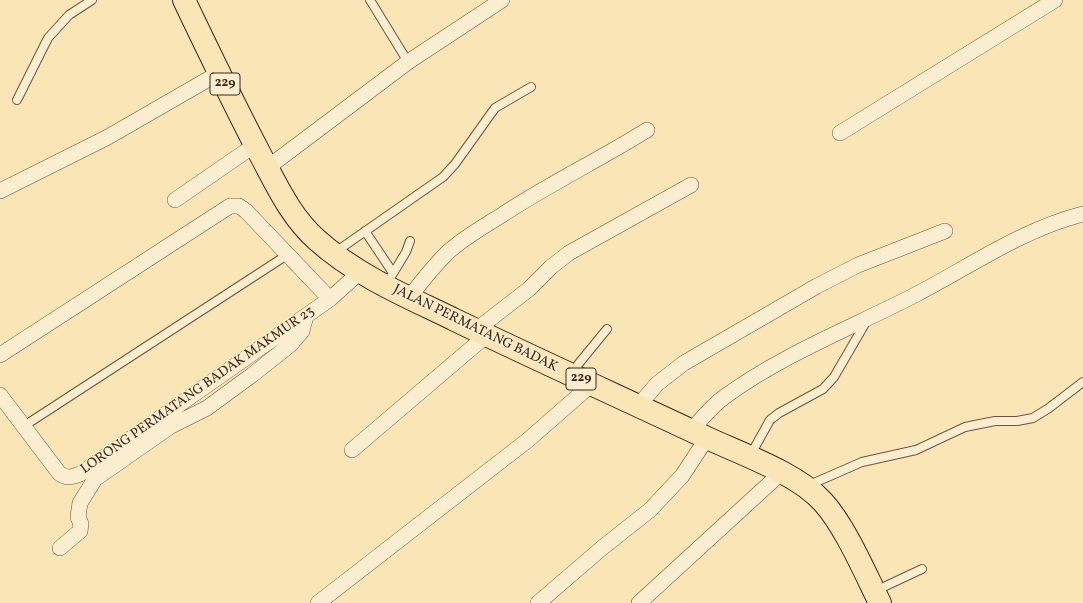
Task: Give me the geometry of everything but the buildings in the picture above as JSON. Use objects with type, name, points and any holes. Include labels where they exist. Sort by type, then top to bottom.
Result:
[{"type":"main road","name":"JALAN PERMATANG BADAK","points":[[184,0],[280,195],[298,220],[314,238],[333,254],[360,272],[389,280],[410,298],[749,457],[806,486],[824,503],[836,521],[852,548],[877,597]]},
{"type":"street","points":[[267,168],[444,36],[502,0]]},
{"type":"street","points":[[840,133],[1055,0]]},
{"type":"street","points":[[0,191],[108,137],[219,73]]},
{"type":"street","points":[[410,298],[434,266],[448,252],[474,233],[558,180],[602,158],[647,130]]},
{"type":"street","points":[[175,200],[255,145]]},
{"type":"street","points":[[352,450],[482,333],[551,267],[569,253],[691,185]]},
{"type":"street","points":[[0,355],[230,206],[239,206],[246,210],[330,299]]},
{"type":"street","points":[[538,603],[602,548],[650,510],[682,476],[712,407],[750,380],[796,354],[867,319],[1038,230],[1062,220],[1083,214]]},
{"type":"street","points":[[638,406],[657,384],[684,364],[810,290],[858,265],[945,231]]},
{"type":"street","name":"LORONG PERMATANG BADAK MAKMUR 23","points":[[0,395],[59,473],[68,478],[80,474],[330,299],[360,272]]},
{"type":"street","points":[[60,548],[80,531],[81,524],[78,517],[80,503],[95,479],[171,426],[207,408],[252,375],[290,345],[302,331],[306,316]]},
{"type":"street","points":[[318,603],[528,440],[592,384]]},
{"type":"street","points":[[639,603],[781,473]]},
{"type":"lane","points":[[17,100],[48,38],[69,15],[92,0]]},
{"type":"lane","points":[[370,0],[408,62]]},
{"type":"lane","points":[[333,254],[442,177],[455,164],[486,118],[495,108],[531,87]]},
{"type":"lane","points":[[365,231],[389,280]]},
{"type":"lane","points":[[389,280],[410,241]]},
{"type":"lane","points":[[24,426],[287,255]]},
{"type":"lane","points":[[749,457],[770,420],[779,413],[823,389],[834,377],[867,319]]},
{"type":"lane","points":[[570,374],[607,329]]},
{"type":"lane","points":[[806,486],[862,462],[916,450],[965,427],[995,421],[1017,421],[1033,418],[1049,408],[1083,382]]},
{"type":"lane","points":[[877,597],[922,569]]}]
